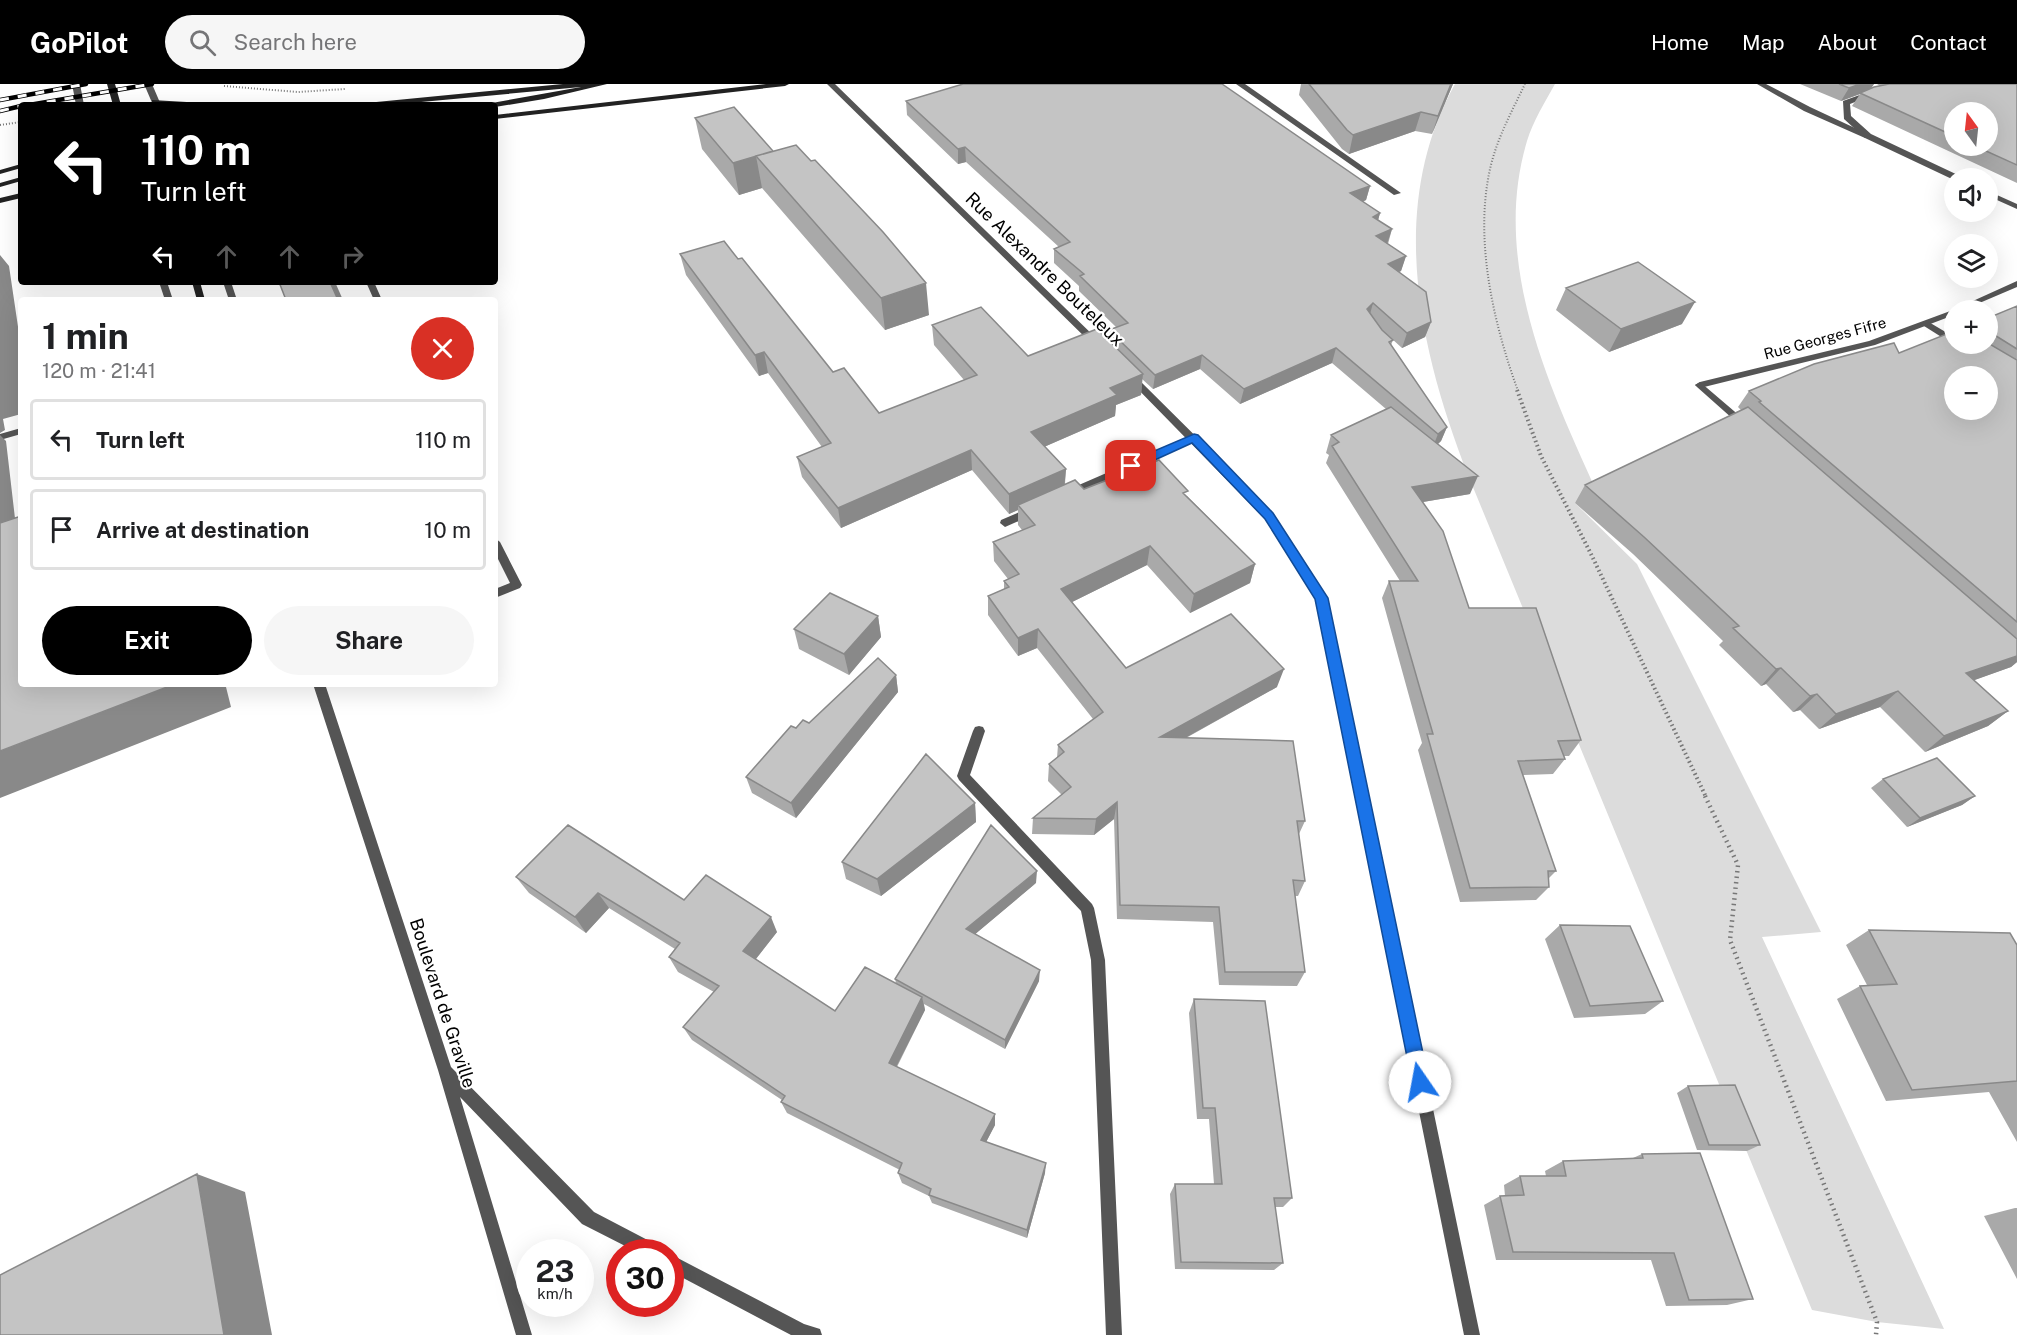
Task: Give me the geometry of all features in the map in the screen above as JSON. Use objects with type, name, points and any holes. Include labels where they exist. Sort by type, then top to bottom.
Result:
[{"type":"main road","points":[[111,84],[116,102]]},
{"type":"main road","points":[[397,102],[586,84]]},
{"type":"main road","points":[[498,105],[544,98],[603,84]]},
{"type":"main road","points":[[498,117],[784,84]]},
{"type":"main road","points":[[0,172],[18,167]]},
{"type":"main road","points":[[0,185],[18,180]]},
{"type":"main road","points":[[0,201],[18,196]]},
{"type":"street","points":[[76,84],[79,102]]},
{"type":"street","points":[[148,84],[156,102]]},
{"type":"street","name":"Rue Alexandre Bouteleux","points":[[831,84],[1103,350]]},
{"type":"street","points":[[1240,84],[1397,193]]},
{"type":"street","points":[[1761,84],[1807,109],[1944,172]]},
{"type":"street","points":[[1868,84],[1882,92],[1846,103],[1847,117],[1868,136]]},
{"type":"street","points":[[1998,198],[2017,207]]},
{"type":"street","name":"Rue Georges Fifre","points":[[1981,300],[2017,284]]},
{"type":"street","name":"Rue Georges Fifre","points":[[1753,431],[1700,385],[1872,343],[1944,317]]},
{"type":"street","points":[[1928,324],[1944,334]]},
{"type":"street","name":"Rue Alexandre Bouteleux","points":[[1119,366],[1194,438],[1269,516],[1321,598],[1472,1335]]},
{"type":"street","points":[[0,437],[18,432]]},
{"type":"street","points":[[1057,499],[1194,438]]},
{"type":"street","points":[[1005,523],[1047,504]]},
{"type":"street","points":[[498,548],[516,585],[498,593]]},
{"type":"street","name":"Boulevard de Graville","points":[[320,687],[445,1070],[524,1335]]},
{"type":"street","points":[[979,731],[963,776],[1087,908],[1098,960],[1114,1335]]},
{"type":"street","points":[[445,1070],[588,1218],[628,1239]]},
{"type":"street","points":[[684,1269],[802,1332],[814,1335]]},
{"type":"path","points":[[1525,84],[1503,130],[1489,174],[1485,224],[1490,296],[1506,359],[1541,456],[1592,556],[1738,865],[1730,940],[1877,1322],[1876,1335]]},
{"type":"path","points":[[223,86],[298,92],[355,88]]},
{"type":"path","points":[[0,125],[18,123]]},
{"type":"shaded area","points":[[1455,84],[1555,84],[1527,141],[1518,186],[1516,231],[1520,277],[1530,321],[1560,409],[1597,492],[1575,503],[1637,564],[1821,932],[1762,937],[1944,1329],[1877,1322],[1812,1310],[1468,475],[1436,379],[1425,330],[1418,280],[1416,229],[1421,180],[1434,131]]},
{"type":"building","points":[[963,84],[1222,84],[1370,186],[1350,193],[1380,213],[1373,217],[1392,229],[1376,236],[1406,256],[1388,264],[1426,292],[1431,322],[1407,333],[1373,303],[1367,309],[1382,330],[1393,340],[1389,342],[1447,427],[1438,434],[1336,348],[1244,389],[1202,355],[1155,375],[1109,330],[1128,323],[1080,276],[1084,274],[1054,249],[1070,242],[965,147],[958,149],[906,101]]},
{"type":"building","points":[[1309,84],[1451,84],[1438,116],[1421,112],[1353,135]]},
{"type":"building","points":[[1839,84],[1860,84],[1849,88]]},
{"type":"building","points":[[1889,84],[2017,84],[2017,165],[1997,156],[1998,102],[1944,102],[1944,131],[1860,93]]},
{"type":"building","points":[[734,107],[773,151],[733,163],[695,118]]},
{"type":"building","points":[[796,145],[811,161],[815,160],[883,232],[926,283],[881,298],[756,156]]},
{"type":"building","points":[[724,241],[738,259],[742,258],[833,372],[844,368],[879,413],[977,375],[932,325],[981,307],[1028,356],[1097,329],[1143,374],[1110,388],[1117,395],[1031,432],[1066,469],[1009,494],[971,450],[838,508],[797,457],[831,443],[764,352],[755,355],[680,254]]},
{"type":"building","points":[[1638,262],[1695,302],[1621,329],[1566,288]]},
{"type":"building","points":[[280,285],[331,285],[337,297],[285,297]]},
{"type":"building","points":[[2017,306],[2017,349],[1998,337],[1998,314]]},
{"type":"building","points":[[1944,335],[1944,354],[1998,354],[1998,349],[2017,360],[2017,622],[1759,402],[1761,401],[1749,391],[1814,364],[1894,343],[1899,353]]},
{"type":"building","points":[[1391,407],[1478,476],[1412,487],[1443,531],[1469,608],[1536,608],[1581,740],[1558,741],[1565,759],[1518,761],[1556,871],[1548,871],[1549,887],[1470,888],[1427,734],[1433,734],[1389,581],[1418,581],[1332,446],[1339,442],[1331,435]]},
{"type":"building","points":[[1748,407],[2017,639],[2017,656],[1966,673],[2008,711],[1944,736],[1898,691],[1836,714],[1817,694],[1810,696],[1781,668],[1776,669],[1733,628],[1739,626],[1585,485]]},
{"type":"building","points":[[1159,460],[1188,491],[1183,493],[1255,564],[1194,594],[1150,546],[1061,589],[1126,668],[1231,614],[1284,669],[1160,737],[1293,741],[1305,821],[1297,821],[1305,881],[1293,880],[1305,972],[1225,972],[1219,907],[1120,905],[1117,802],[1096,819],[1033,818],[1071,787],[1049,764],[1064,752],[1058,745],[1103,712],[1038,629],[1018,638],[988,596],[1009,587],[1004,581],[1019,574],[993,542],[1035,525],[1018,505],[1075,480],[1084,489]]},
{"type":"building","points":[[18,517],[18,687],[167,687],[0,751],[0,523]]},
{"type":"building","points":[[830,593],[878,616],[844,654],[794,629]]},
{"type":"building","points":[[878,658],[896,675],[791,803],[746,777],[791,726],[796,728],[803,720],[809,723]]},
{"type":"building","points":[[926,754],[975,803],[877,879],[842,862]]},
{"type":"building","points":[[1937,758],[1975,796],[1920,818],[1883,779]]},
{"type":"building","points":[[568,825],[684,900],[706,875],[771,917],[743,951],[835,1011],[865,967],[922,997],[889,1063],[995,1114],[981,1140],[1046,1163],[1027,1230],[929,1195],[931,1189],[898,1173],[902,1163],[781,1102],[785,1096],[683,1027],[719,986],[669,957],[680,943],[598,893],[575,917],[516,877]]},
{"type":"building","points":[[991,825],[1037,871],[966,929],[1040,970],[1005,1040],[895,979]]},
{"type":"building","points":[[1560,925],[1630,926],[1663,1001],[1590,1006]]},
{"type":"building","points":[[1869,930],[2010,933],[2017,945],[2017,1081],[1912,1090],[1860,986],[1897,984]]},
{"type":"building","points":[[1194,999],[1265,1001],[1292,1198],[1274,1198],[1283,1263],[1181,1262],[1175,1184],[1222,1184],[1215,1108],[1203,1108]]},
{"type":"building","points":[[1735,1085],[1760,1145],[1709,1145],[1688,1086]]},
{"type":"building","points":[[1700,1153],[1753,1299],[1689,1300],[1674,1253],[1513,1252],[1500,1196],[1524,1195],[1520,1176],[1566,1176],[1563,1161],[1643,1158],[1642,1154]]},
{"type":"building","points":[[197,1174],[224,1335],[0,1335],[0,1275]]},
{"type":"railway","points":[[0,100],[86,84]]},
{"type":"railway","points":[[47,102],[152,84]]},
{"type":"railway","points":[[0,111],[18,107]]},
{"type":"route","points":[[1131,466],[1194,438],[1269,516],[1321,598],[1420,1082]]}]
